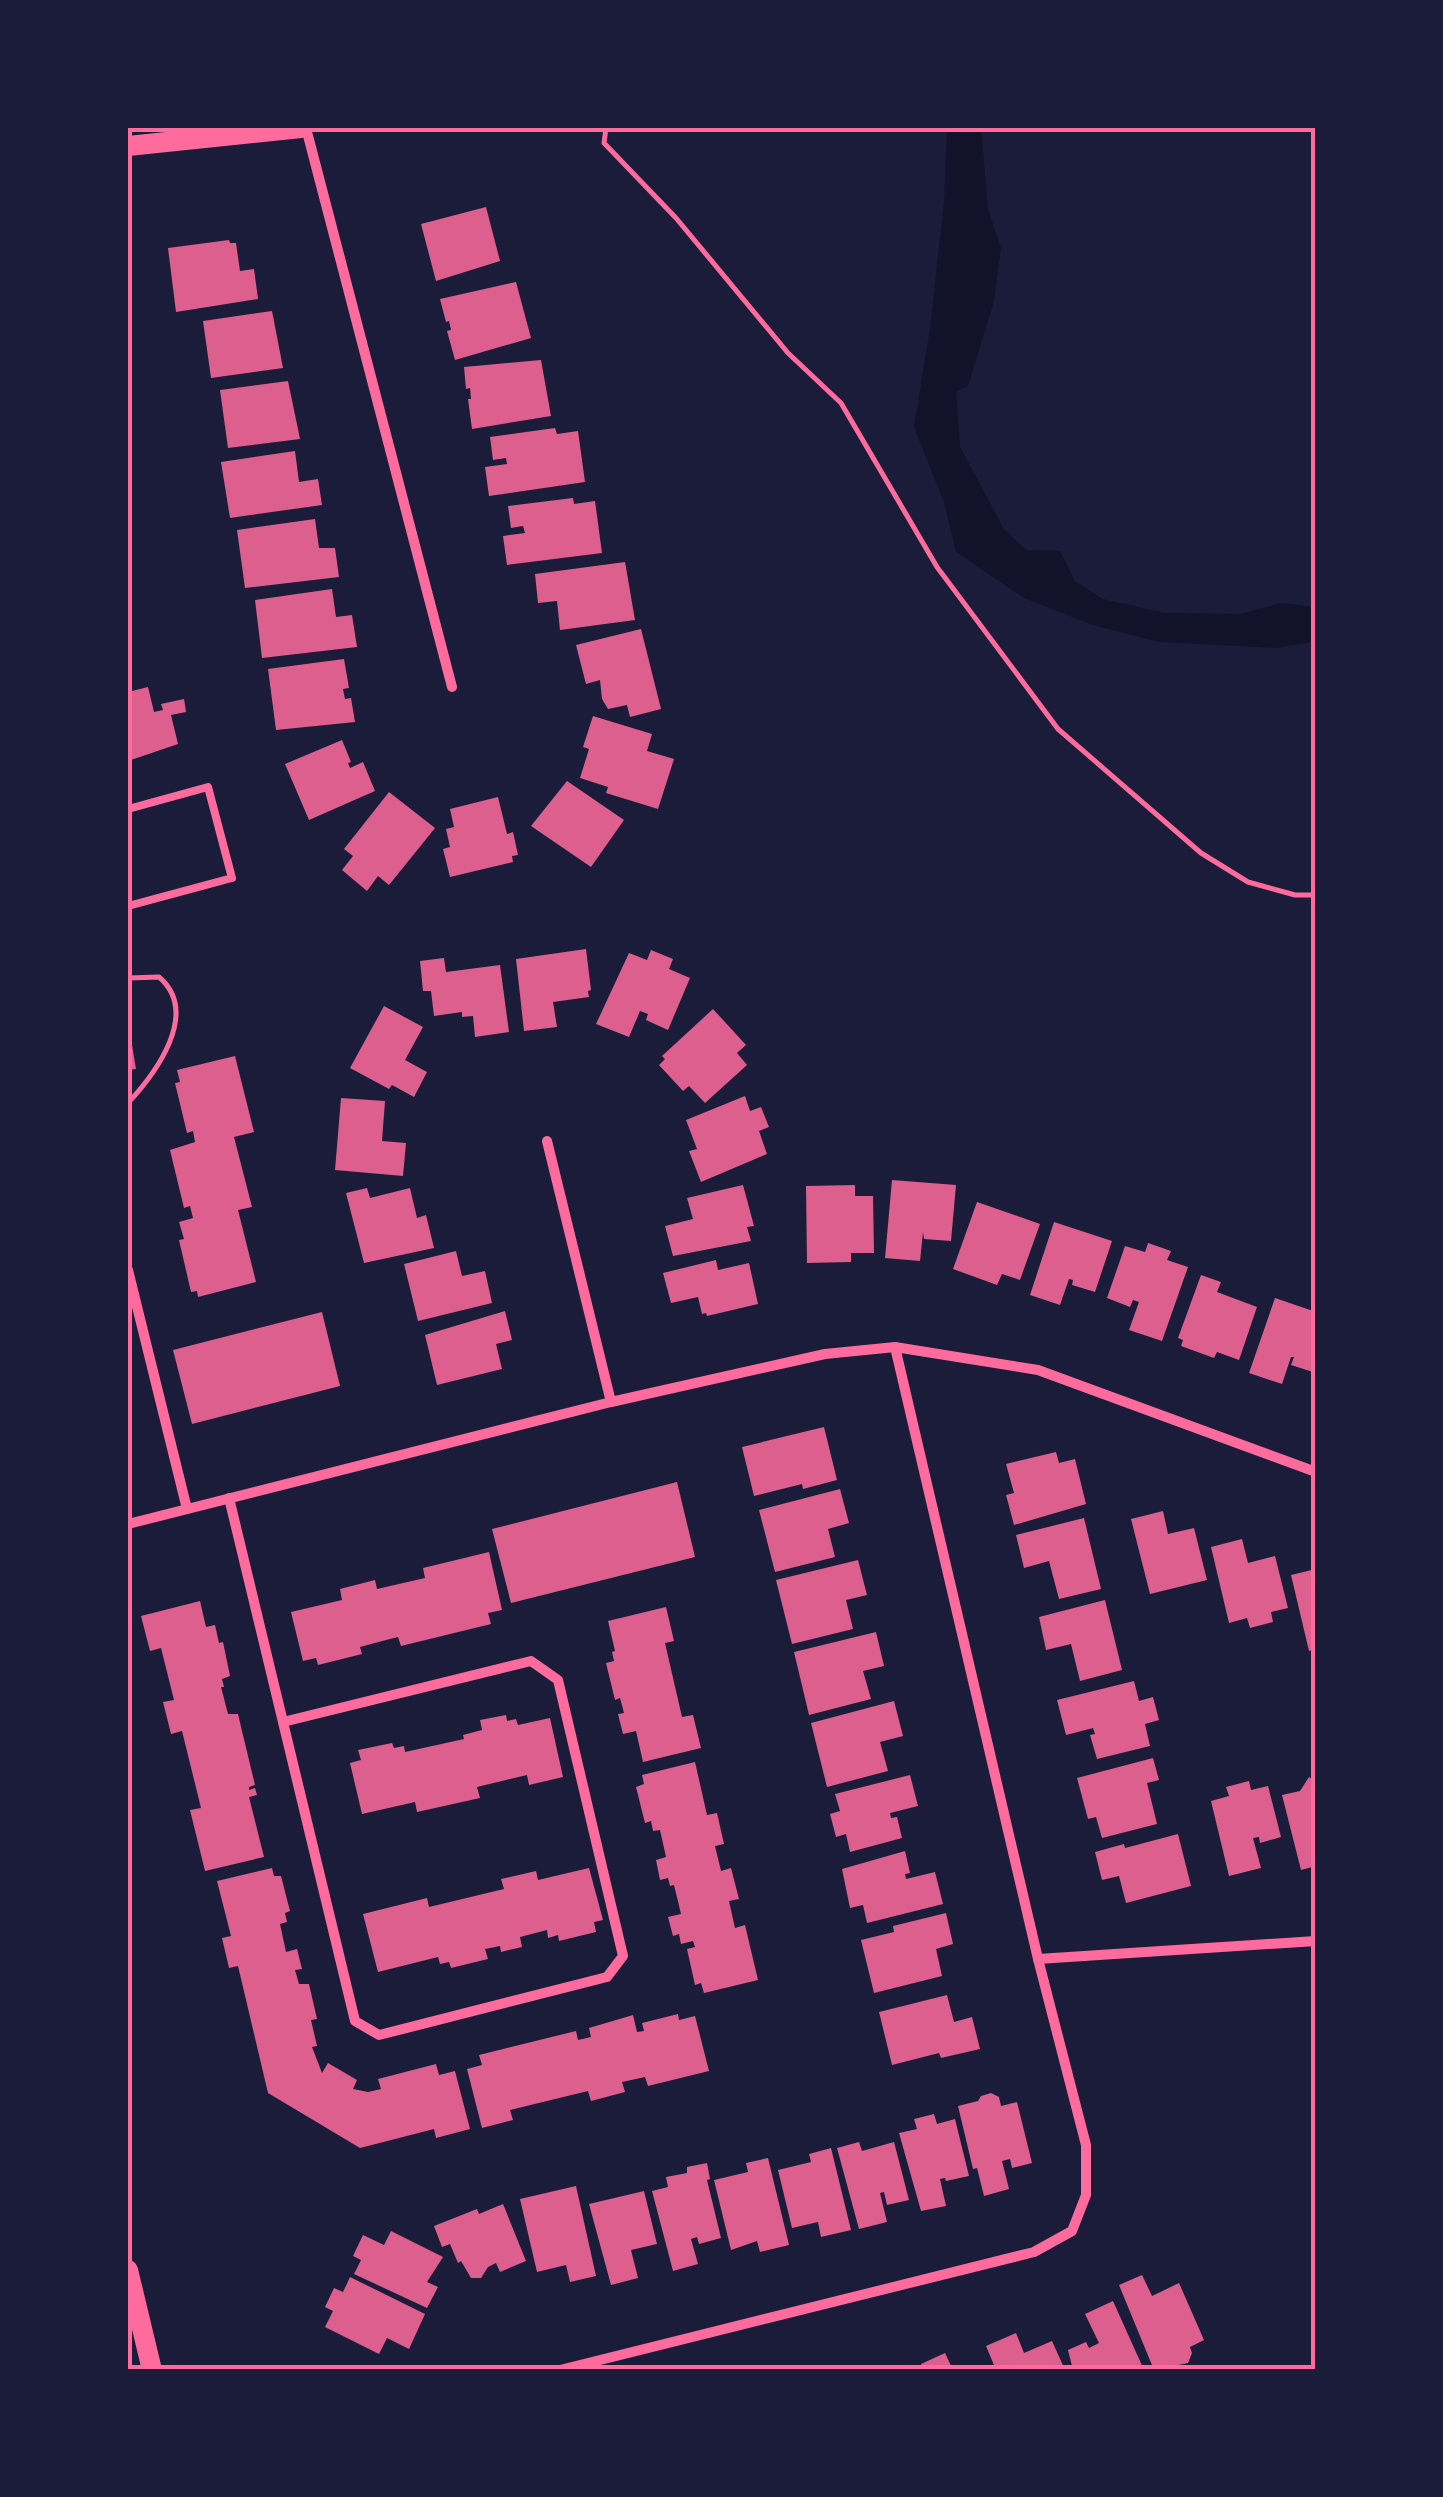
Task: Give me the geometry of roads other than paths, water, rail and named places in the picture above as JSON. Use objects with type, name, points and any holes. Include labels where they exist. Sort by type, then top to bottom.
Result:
[{"type":"main road","points":[[128,146],[303,128]]},
{"type":"main road","points":[[128,2270],[152,2370]]},
{"type":"street","points":[[303,128],[452,686]]},
{"type":"street","points":[[547,1141],[611,1402]]},
{"type":"street","points":[[128,1270],[187,1509]]},
{"type":"street","points":[[560,2370],[1034,2252],[1072,2230],[1086,2195],[1086,2145],[1038,1959],[895,1346]]},
{"type":"street","points":[[128,1524],[611,1402],[825,1354],[895,1346],[1038,1370],[1316,1472]]},
{"type":"street","points":[[229,1498],[282,1722],[355,2021],[379,2034],[607,1977],[624,1956],[558,1680],[532,1661],[282,1722]]},
{"type":"street","points":[[1038,1959],[1316,1941]]},
{"type":"lane","points":[[128,809],[208,788],[232,878],[128,906]]}]
